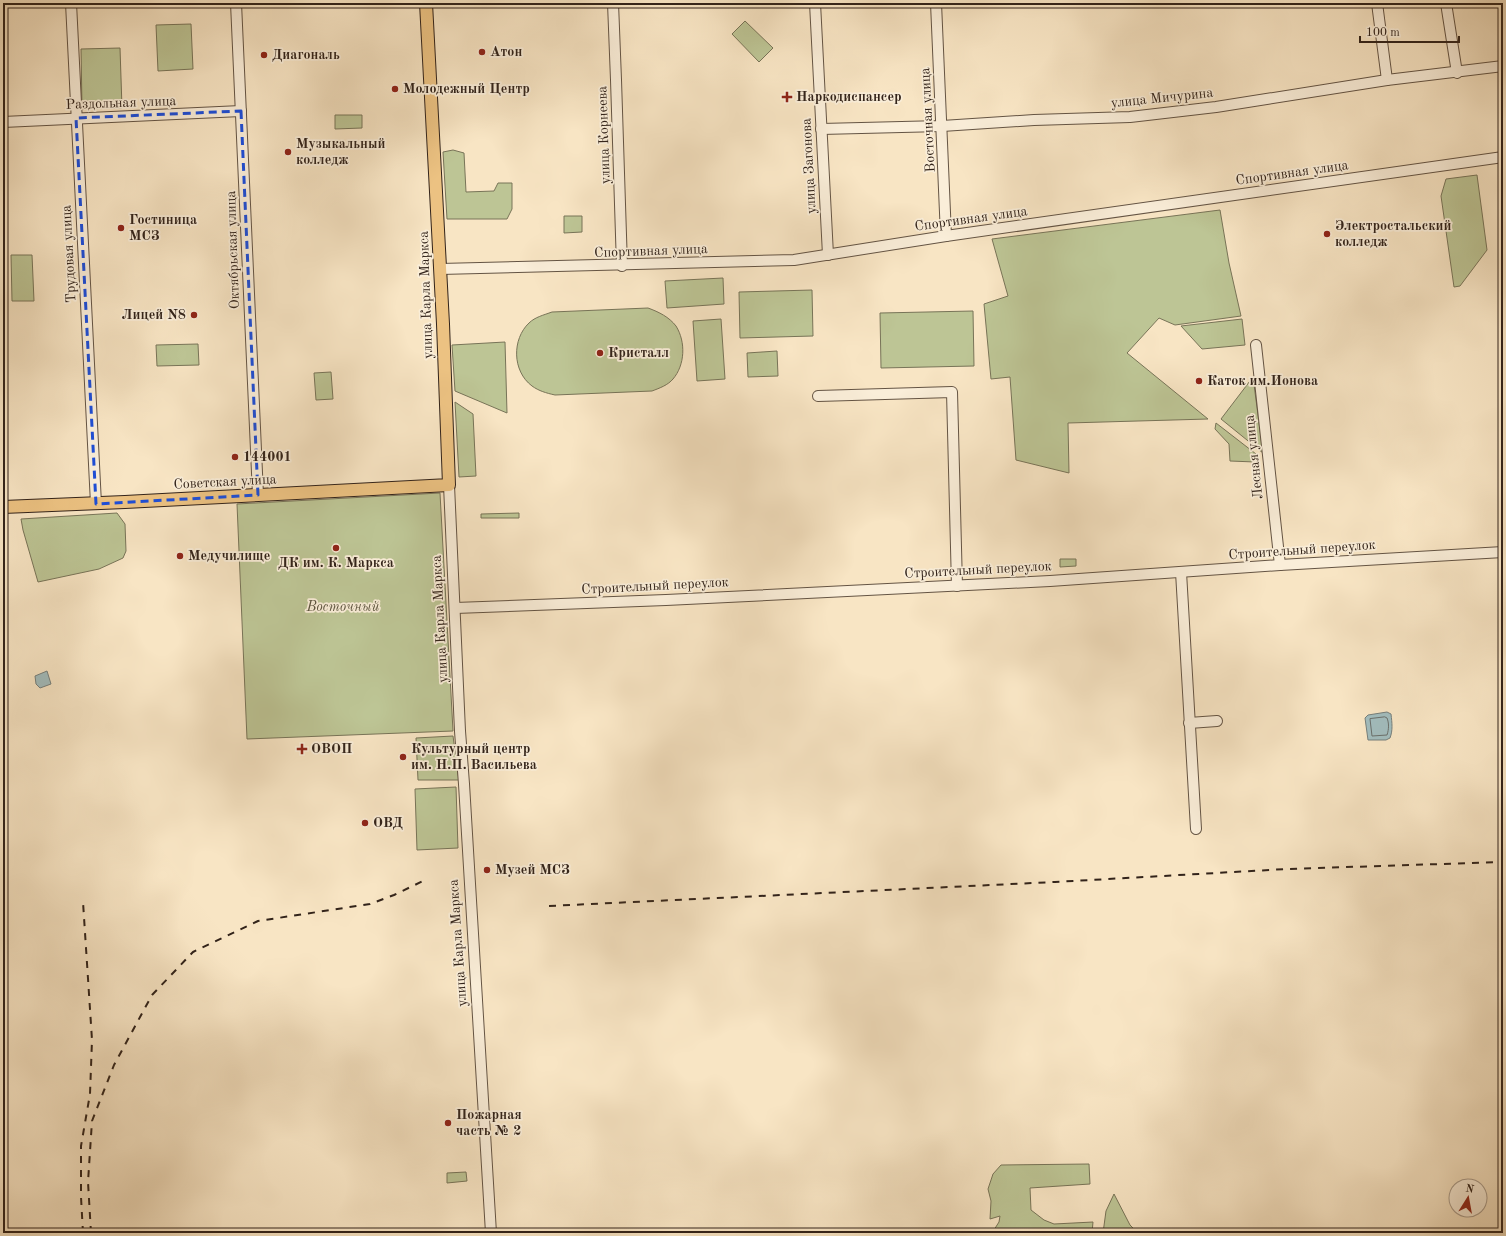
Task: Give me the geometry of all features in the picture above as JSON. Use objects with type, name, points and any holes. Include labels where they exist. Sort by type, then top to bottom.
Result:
[{"type":"main road","name":"улица Карла Маркса","points":[[426,3],[440,270],[449,485]]},
{"type":"main road","name":"Советская улица","points":[[3,507],[96,504],[449,485]]},
{"type":"street","name":"Трудовая улица","points":[[71,3],[96,504]]},
{"type":"street","name":"Октябрьская улица","points":[[236,3],[258,495]]},
{"type":"street","name":"улица Корнеева","points":[[612,3],[622,266]]},
{"type":"street","name":"улица Загонова","points":[[815,3],[828,255]]},
{"type":"street","name":"Восточная улица","points":[[936,3],[946,236]]},
{"type":"street","points":[[1377,3],[1387,80]]},
{"type":"street","points":[[1446,3],[1457,73]]},
{"type":"street","name":"улица Мичурина","points":[[821,129],[942,126],[1034,120],[1130,117],[1216,107],[1387,80],[1457,73],[1503,66]]},
{"type":"street","name":"Раздольная улица","points":[[3,122],[241,111]]},
{"type":"street","name":"Спортивная улица","points":[[440,270],[788,261],[946,236],[1503,157]]},
{"type":"street","name":"Лесная улица","points":[[1256,346],[1280,565]]},
{"type":"street","points":[[818,396],[952,392],[958,586]]},
{"type":"street","name":"улица Карла Маркса","points":[[449,485],[460,731],[490,1233]]},
{"type":"street","name":"Строительный переулок","points":[[455,608],[666,600],[958,586],[1503,552]]},
{"type":"street","points":[[1181,572],[1196,829]]},
{"type":"street","points":[[1189,723],[1217,721]]},
{"type":"highlighted area","points":[[241,111],[258,495],[96,504],[76,118]]},
{"type":"green space","points":[[745,21],[773,48],[759,62],[732,34]]},
{"type":"green space","points":[[191,24],[193,69],[158,71],[156,25]]},
{"type":"green space","points":[[120,48],[122,108],[82,109],[81,49]]},
{"type":"green space","points":[[335,115],[362,115],[362,128],[335,129]]},
{"type":"green space","points":[[453,150],[464,153],[466,192],[494,191],[498,183],[512,183],[512,209],[507,219],[447,219],[443,152]]},
{"type":"green space","points":[[1477,175],[1487,250],[1460,286],[1454,287],[1441,196],[1446,179]]},
{"type":"green space","points":[[1220,210],[1229,263],[1241,316],[1175,325],[1159,318],[1127,353],[1208,419],[1068,423],[1069,473],[1016,460],[1010,377],[991,379],[984,304],[1008,296],[992,239]]},
{"type":"green space","points":[[564,216],[582,216],[582,232],[564,233]]},
{"type":"green space","points":[[11,255],[32,255],[34,301],[12,301]]},
{"type":"green space","points":[[723,278],[724,304],[667,308],[665,281]]},
{"type":"green space","points":[[812,290],[813,336],[740,338],[739,292]]},
{"type":"green space","name":"Кристалл","points":[[648,308],[667,317],[676,326],[683,346],[680,367],[673,379],[664,386],[652,391],[555,395],[537,389],[525,380],[518,364],[517,346],[519,337],[531,321],[552,312]]},
{"type":"green space","points":[[973,311],[974,366],[881,368],[880,313]]},
{"type":"green space","points":[[721,319],[725,379],[697,381],[693,321]]},
{"type":"green space","points":[[1242,319],[1245,345],[1202,349],[1181,326]]},
{"type":"green space","points":[[505,342],[507,413],[455,391],[452,345]]},
{"type":"green space","points":[[198,344],[199,365],[157,366],[156,345]]},
{"type":"green space","points":[[777,351],[778,376],[748,377],[747,353]]},
{"type":"green space","points":[[331,372],[333,399],[316,400],[314,373]]},
{"type":"green space","points":[[1253,377],[1263,453],[1221,419]]},
{"type":"green space","points":[[455,402],[473,414],[476,476],[459,477]]},
{"type":"green space","points":[[1216,423],[1256,454],[1255,462],[1230,461],[1229,444],[1215,429]]},
{"type":"green space","name":"Восточный","points":[[440,493],[453,731],[247,739],[237,504]]},
{"type":"green space","points":[[117,513],[125,524],[126,551],[123,558],[99,569],[38,582],[21,519]]},
{"type":"green space","points":[[519,513],[519,518],[481,518],[481,514]]},
{"type":"green space","points":[[1060,559],[1076,559],[1076,566],[1060,567]]},
{"type":"green space","points":[[453,736],[459,780],[418,780],[416,738]]},
{"type":"green space","points":[[456,787],[458,848],[417,850],[415,789]]},
{"type":"green space","points":[[1089,1164],[1090,1184],[1030,1188],[1031,1210],[1044,1220],[1054,1224],[1093,1222],[1092,1233],[992,1233],[999,1222],[1000,1216],[990,1219],[991,1201],[988,1189],[993,1174],[1001,1165]]},
{"type":"green space","points":[[466,1172],[467,1181],[447,1183],[447,1173]]},
{"type":"green space","points":[[1114,1194],[1130,1225],[1138,1233],[1103,1233],[1106,1211]]},
{"type":"water","points":[[47,671],[51,684],[40,688],[36,684],[35,676]]},
{"type":"water","points":[[1387,712],[1391,714],[1392,729],[1390,738],[1386,740],[1368,740],[1365,718],[1368,715]]},
{"type":"railway","points":[[549,906],[1055,882],[1287,869],[1503,862]]},
{"type":"railway","points":[[91,1233],[88,1182],[92,1121],[114,1065],[152,995],[193,952],[258,921],[370,904],[394,895],[423,881]]},
{"type":"railway","points":[[83,902],[92,1040],[90,1094],[81,1146],[83,1233]]},
{"type":"place","name":"Атон","points":[[482,52]]},
{"type":"place","name":"Диагональ","points":[[264,55]]},
{"type":"place","name":"Молодежный Центр","points":[[395,89]]},
{"type":"place","name":"Наркодиспансер","points":[[787,97]]},
{"type":"place","name":"Музыкальный колледж","points":[[288,152]]},
{"type":"place","name":"Гостиница МСЗ","points":[[121,228]]},
{"type":"place","name":"Электростальский колледж","points":[[1327,234]]},
{"type":"place","name":"Лицей N8","points":[[194,315]]},
{"type":"place","name":"Кристалл","points":[[600,353]]},
{"type":"place","name":"Каток им.Ионова","points":[[1199,381]]},
{"type":"place","name":"144001","points":[[235,457]]},
{"type":"place","name":"ДК им. К. Маркса","points":[[336,548]]},
{"type":"place","name":"Медучилище","points":[[180,556]]},
{"type":"place","name":"ОВОП","points":[[302,749]]},
{"type":"place","name":"Культурный центр им. Н.П. Васильева","points":[[403,757]]},
{"type":"place","name":"ОВД","points":[[365,823]]},
{"type":"place","name":"Музей МСЗ","points":[[487,870]]},
{"type":"place","name":"Пожарная часть № 2","points":[[448,1123]]}]
